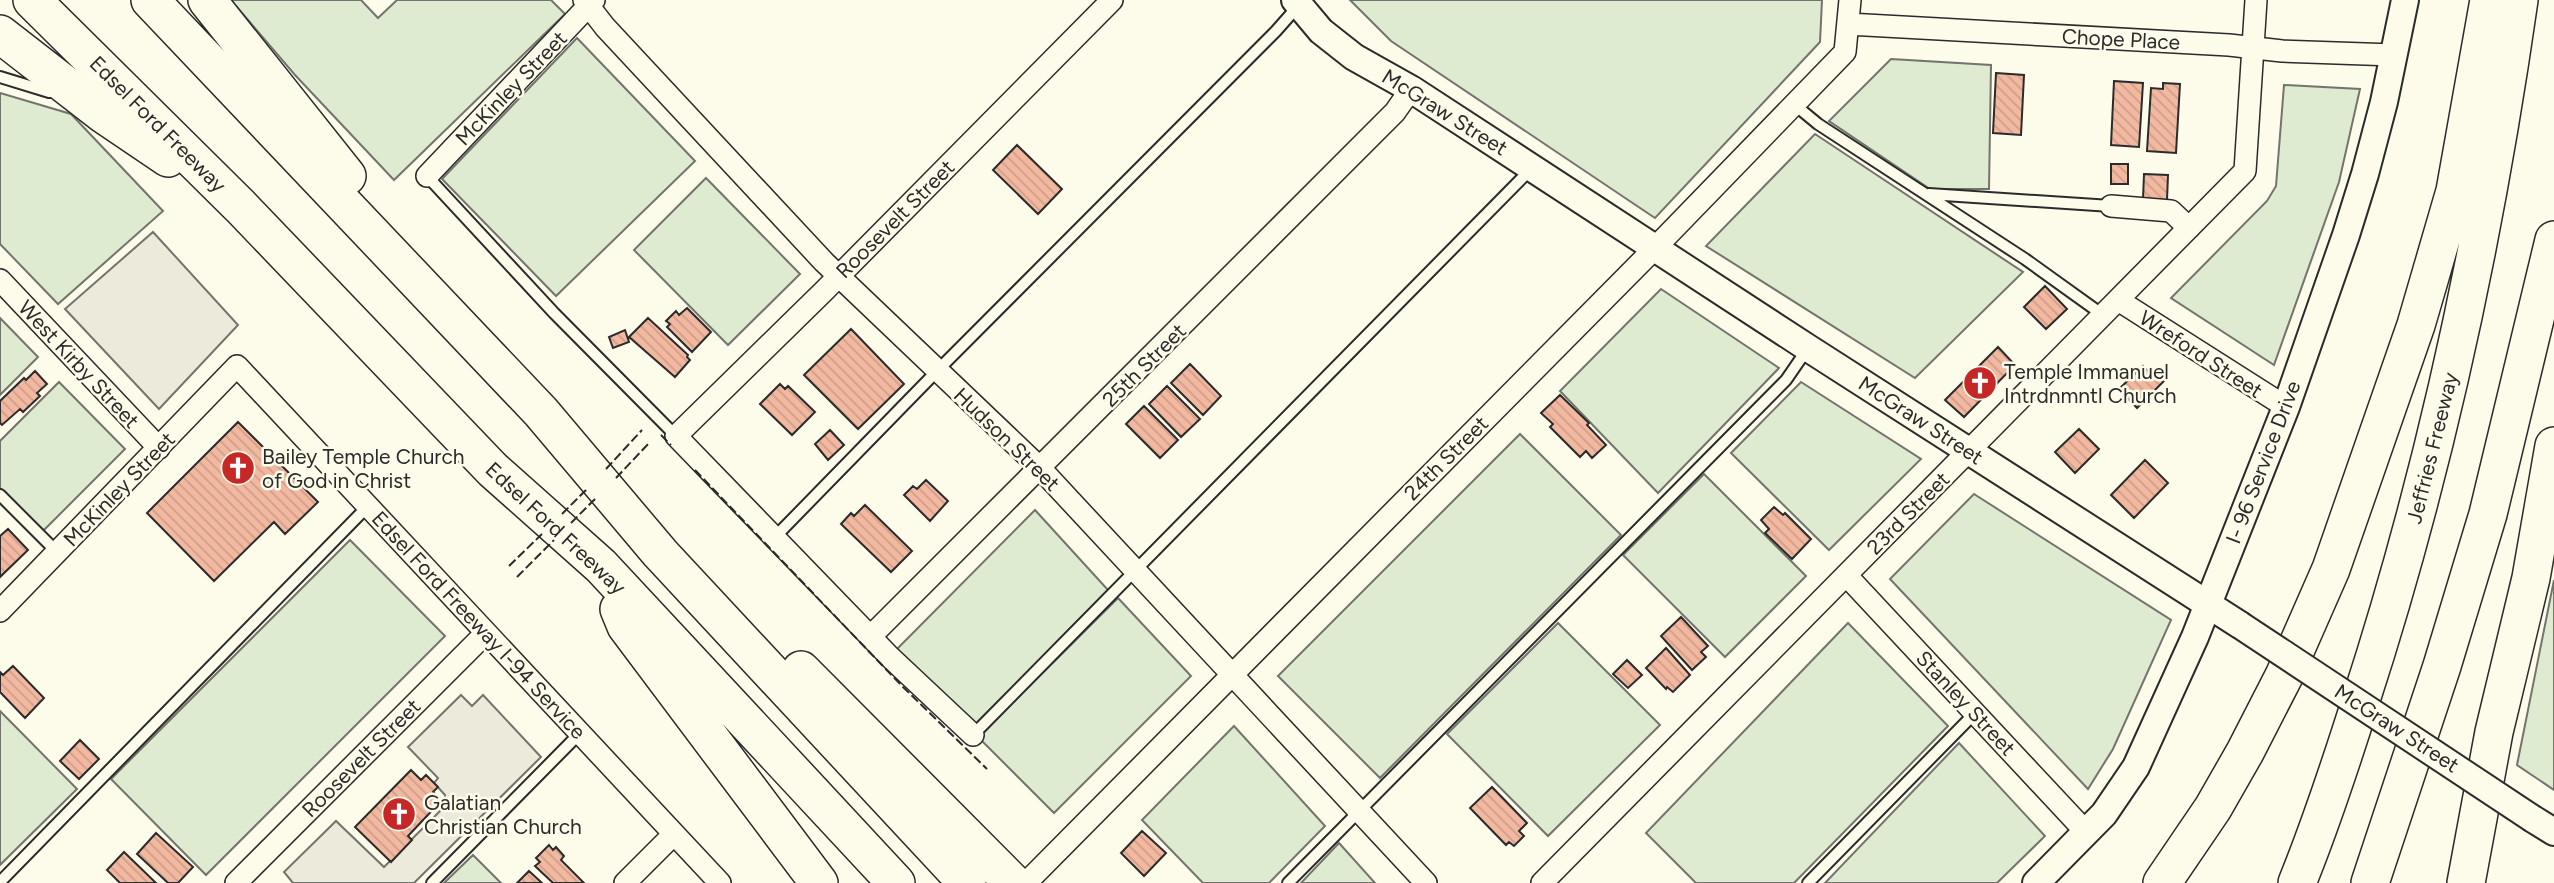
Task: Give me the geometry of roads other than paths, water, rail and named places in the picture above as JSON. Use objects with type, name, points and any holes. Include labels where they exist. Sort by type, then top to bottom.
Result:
[{"type":"highway","name":"Edsel Ford Freeway","points":[[32,0],[241,207],[493,470],[601,566],[896,883]]},
{"type":"highway","points":[[150,0],[541,412]]},
{"type":"highway","points":[[207,0],[403,248],[660,553],[967,883]]},
{"type":"highway","points":[[2162,882],[2213,808],[2245,752],[2284,676],[2331,569],[2416,325],[2455,191],[2489,0]]},
{"type":"highway","name":"Jeffries Freeway","points":[[2297,883],[2343,756],[2393,603],[2436,444],[2503,115],[2519,0]]},
{"type":"highway","points":[[0,34],[103,114],[241,207]]},
{"type":"highway","points":[[2370,883],[2442,666],[2488,514],[2554,240]]},
{"type":"highway","points":[[2466,883],[2494,732],[2531,578],[2554,446]]},
{"type":"highway","points":[[660,553],[789,658],[1013,883]]},
{"type":"highway","points":[[601,566],[626,626],[819,883]]},
{"type":"street","name":"Roosevelt Street","points":[[676,436],[1112,0]]},
{"type":"street","name":"24th Street","points":[[1027,883],[1795,105],[1844,52],[1850,0]]},
{"type":"street","name":"23rd Street","points":[[1542,883],[2245,171],[2256,0]]},
{"type":"street","name":"I- 96 Service Drive","points":[[2036,883],[2104,814],[2136,766],[2209,604],[2286,407],[2365,174],[2394,55],[2404,0]]},
{"type":"street","name":"Hudson Street","points":[[589,2],[605,27],[838,276],[1038,467],[1426,883]]},
{"type":"street","name":"McKinley Street","points":[[427,176],[589,2]]},
{"type":"street","name":"McGraw Street","points":[[1297,2],[1321,31],[1354,57],[1411,89],[1808,348],[2209,604],[2544,826]]},
{"type":"street","name":"Chope Place","points":[[1848,24],[2394,55]]},
{"type":"street","name":"25th Street","points":[[872,635],[1395,112],[1411,89]]},
{"type":"street","points":[[2111,206],[2171,211],[2189,228]]},
{"type":"street","name":"West Kirby Street","points":[[0,280],[159,447]]},
{"type":"street","name":"Wreford Street","points":[[2111,307],[2286,407]]},
{"type":"street","name":"McKinley Street","points":[[0,611],[237,366]]},
{"type":"street","name":"Edsel Ford Freeway I-94 Service","points":[[237,366],[720,883]]},
{"type":"street","points":[[676,436],[872,635],[891,658],[973,736]]},
{"type":"street","name":"Stanley Street","points":[[1846,575],[2086,832]]},
{"type":"street","name":"Roosevelt Street","points":[[236,883],[486,633]]},
{"type":"street","points":[[625,883],[674,834]]},
{"type":"lane","points":[[775,537],[1276,31],[1297,2]]},
{"type":"lane","points":[[0,77],[49,92]]},
{"type":"lane","points":[[1795,105],[1818,124],[2075,293],[2111,307]]},
{"type":"lane","points":[[973,736],[1532,168]]},
{"type":"lane","points":[[427,176],[554,313],[676,436]]},
{"type":"lane","points":[[1926,194],[2111,206]]},
{"type":"lane","points":[[1288,883],[1786,380],[1808,348]]},
{"type":"lane","points":[[0,495],[57,552]]},
{"type":"lane","points":[[0,882],[368,506]]},
{"type":"lane","points":[[1808,883],[1975,713]]},
{"type":"lane","points":[[432,883],[580,733]]},
{"type":"place","name":"Temple Immanuel Intrdnmntl Church","points":[[1980,383]]},
{"type":"place","name":"Bailey Temple Church of God in Christ","points":[[238,468]]},
{"type":"place","name":"Galatian Christian Church","points":[[399,814]]}]
